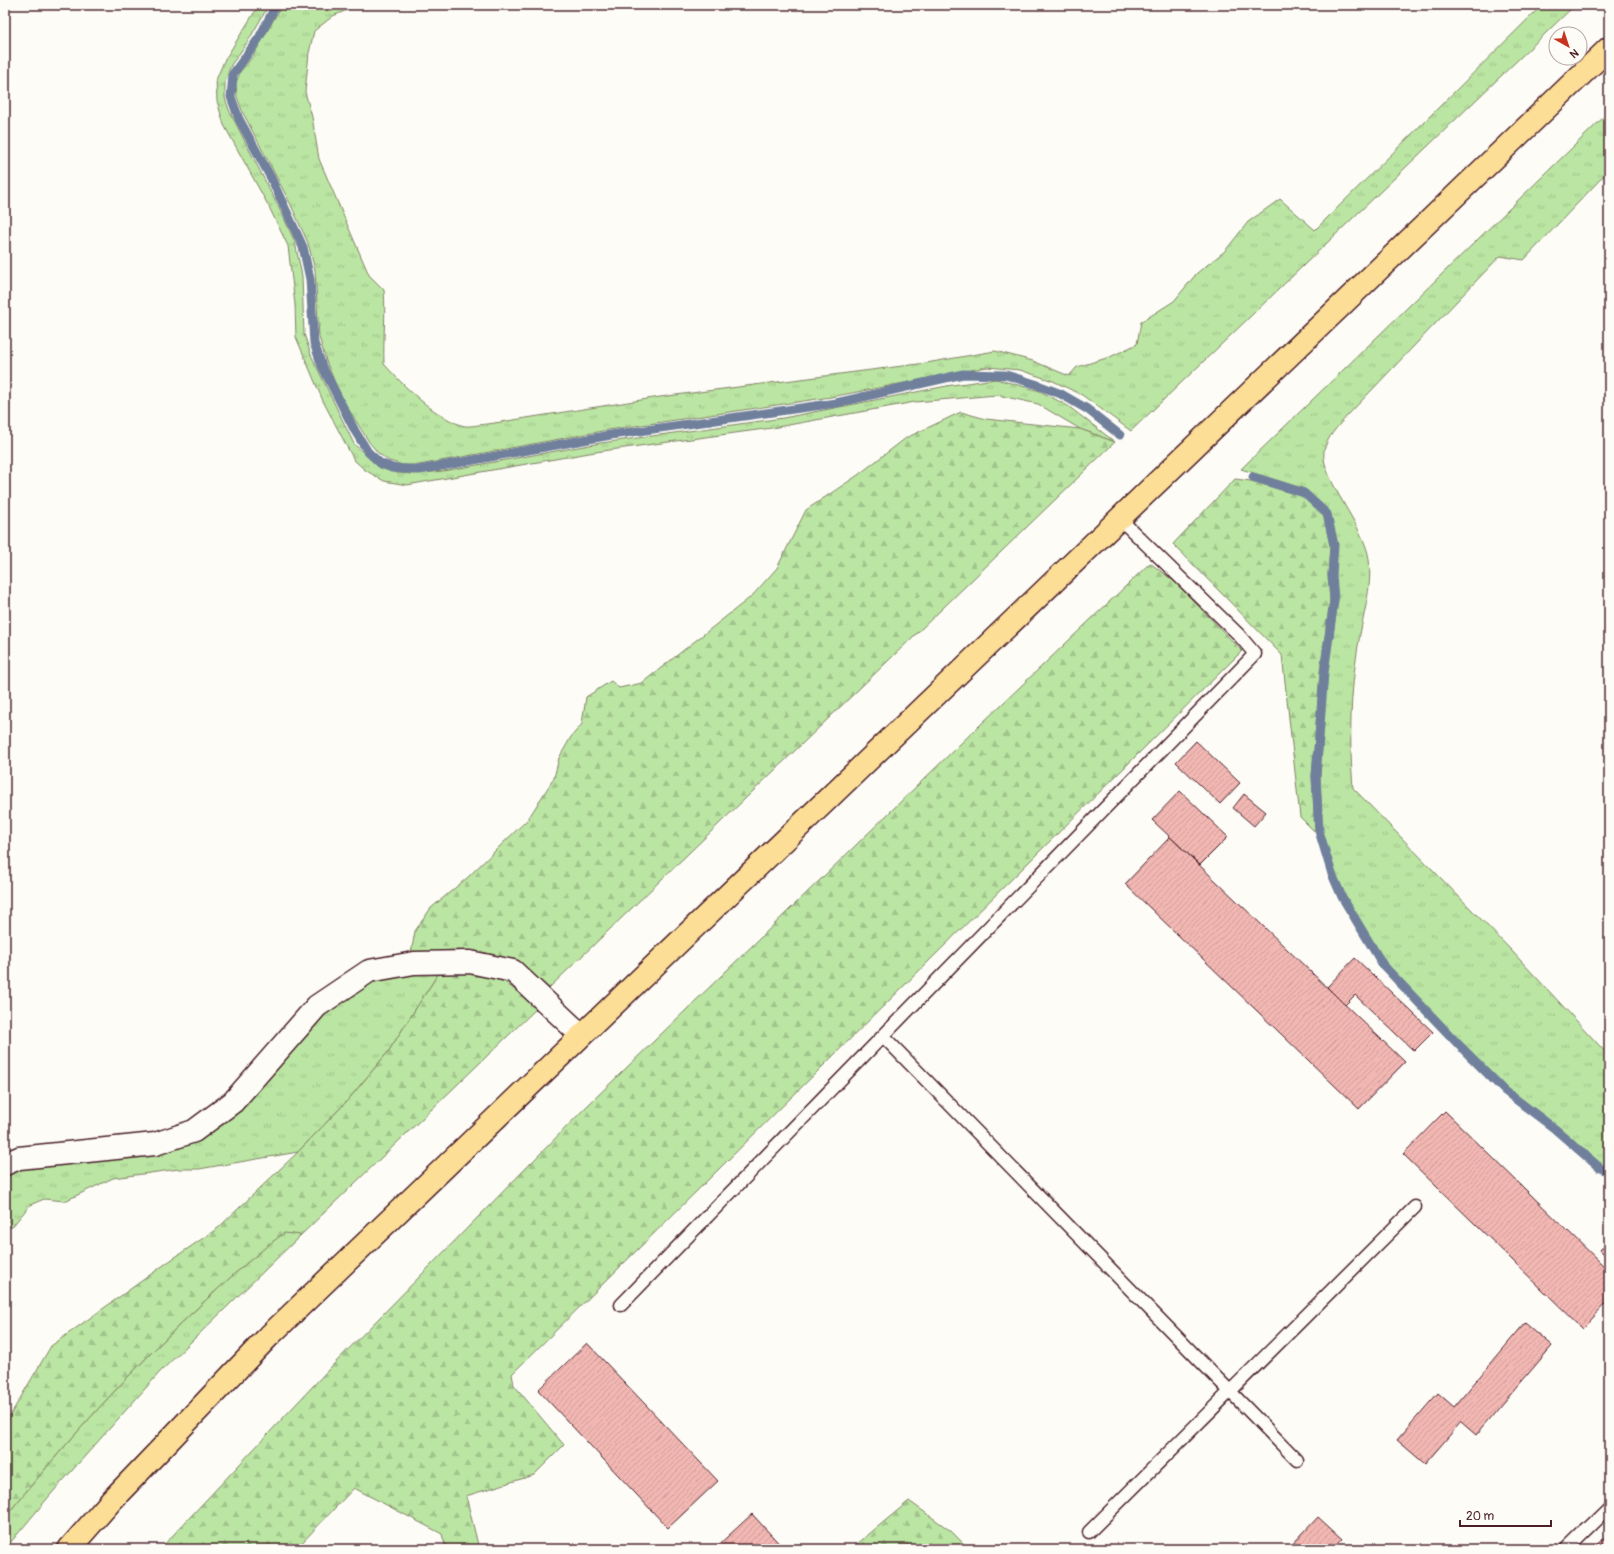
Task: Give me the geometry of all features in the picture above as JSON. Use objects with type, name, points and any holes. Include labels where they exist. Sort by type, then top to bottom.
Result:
[{"type":"highway","points":[[69,1549],[112,1500],[269,1336],[1609,48]]},
{"type":"street","points":[[5,1164],[19,1158],[155,1144],[194,1131],[233,1102],[317,1006],[370,971],[414,963],[470,962],[513,971],[581,1035]]},
{"type":"lane","points":[[621,1305],[1255,654],[1238,634],[1119,518]]},
{"type":"lane","points":[[883,1036],[1297,1460]]},
{"type":"lane","points":[[1089,1532],[1415,1207]]},
{"type":"lane","points":[[1567,1549],[1609,1508]]},
{"type":"green space","points":[[259,5],[269,5],[247,43],[231,65],[225,82],[225,98],[229,110],[295,242],[302,276],[304,334],[311,355],[354,444],[380,468],[397,473],[414,474],[443,471],[601,443],[783,418],[952,385],[996,379],[1040,391],[1068,406],[1115,442],[1080,429],[1038,404],[997,395],[915,402],[772,428],[595,452],[407,485],[384,481],[365,470],[354,460],[323,401],[296,337],[295,305],[288,246],[268,205],[224,125],[217,101],[216,80],[224,61]]},
{"type":"green space","points":[[282,5],[359,5],[333,16],[314,31],[309,53],[305,92],[312,117],[319,159],[369,275],[384,290],[384,364],[410,391],[429,407],[450,420],[467,426],[660,397],[926,363],[995,351],[1033,361],[1069,376],[1077,367],[1110,357],[1137,344],[1141,322],[1174,301],[1197,273],[1225,251],[1248,222],[1280,199],[1315,230],[1542,5],[1575,5],[1553,26],[1548,26],[1548,31],[1131,431],[1082,395],[1053,381],[1020,370],[987,367],[831,397],[608,430],[419,465],[403,465],[389,461],[378,453],[369,442],[341,397],[326,361],[319,337],[315,270],[308,243],[290,203],[243,113],[237,97],[236,83],[240,72],[253,56]]},
{"type":"green space","points":[[1609,112],[1609,170],[1524,260],[1500,256],[1347,416],[1327,441],[1324,451],[1325,462],[1335,489],[1360,532],[1366,546],[1370,570],[1370,580],[1353,681],[1351,752],[1353,788],[1510,949],[1609,1056],[1609,1169],[1602,1165],[1557,1126],[1507,1088],[1460,1042],[1386,963],[1345,896],[1335,873],[1322,830],[1320,776],[1327,673],[1338,600],[1335,575],[1337,545],[1330,512],[1305,489],[1241,469]]},
{"type":"green space","points":[[961,412],[986,419],[1080,429],[1115,442],[549,988],[520,965],[494,955],[466,950],[411,954],[415,931],[431,908],[467,878],[528,819],[554,778],[559,758],[571,737],[582,724],[586,697],[611,681],[619,688],[642,683],[752,596],[777,568],[806,510],[858,475],[906,438]]},
{"type":"green space","points":[[1235,479],[1251,481],[1302,496],[1324,516],[1330,546],[1328,575],[1330,600],[1320,672],[1312,776],[1315,832],[1300,817],[1282,655],[1173,544]]},
{"type":"green space","points":[[1150,563],[1175,582],[1242,651],[512,1374],[514,1385],[564,1445],[534,1475],[466,1496],[479,1549],[446,1549],[442,1534],[354,1488],[296,1549],[160,1549],[329,1369],[586,1107],[957,747]]},
{"type":"green space","points":[[440,971],[388,1052],[348,1100],[298,1152],[199,1169],[179,1169],[113,1178],[65,1201],[44,1199],[30,1205],[11,1228],[5,1212],[5,1170],[184,1143],[321,1010],[378,977]]},
{"type":"green space","points":[[440,971],[480,971],[505,982],[537,1008],[301,1235],[284,1233],[245,1264],[181,1323],[128,1376],[53,1460],[5,1517],[5,1424],[51,1346],[218,1228],[298,1152],[348,1100],[388,1052]]},
{"type":"green space","points":[[284,1232],[301,1235],[160,1372],[52,1493],[5,1549],[5,1517],[53,1460],[128,1376],[181,1323],[245,1264]]},
{"type":"green space","points":[[909,1501],[951,1531],[969,1549],[851,1549]]},
{"type":"building","points":[[1196,741],[1240,783],[1220,804],[1176,762]]},
{"type":"building","points":[[1180,791],[1228,837],[1200,865],[1152,820]]},
{"type":"building","points":[[1244,794],[1266,812],[1254,826],[1233,808]]},
{"type":"building","points":[[1170,837],[1405,1062],[1359,1109],[1125,884]]},
{"type":"building","points":[[1355,958],[1433,1032],[1414,1051],[1355,995],[1345,1005],[1327,987]]},
{"type":"building","points":[[1445,1111],[1609,1271],[1609,1300],[1582,1328],[1403,1154]]},
{"type":"building","points":[[1609,1240],[1609,1259],[1600,1250]]},
{"type":"building","points":[[1525,1323],[1552,1346],[1476,1435],[1461,1422],[1425,1464],[1397,1440],[1438,1393],[1454,1407]]},
{"type":"building","points":[[587,1343],[718,1481],[668,1528],[538,1390]]},
{"type":"building","points":[[752,1514],[784,1549],[714,1549]]},
{"type":"building","points":[[1318,1517],[1342,1539],[1333,1549],[1288,1549]]},
{"type":"building","points":[[1609,1535],[1609,1549],[1594,1549]]},
{"type":"waterway","points":[[276,5],[259,38],[233,74],[231,97],[239,119],[271,178],[303,247],[310,279],[314,343],[322,366],[355,431],[368,452],[380,463],[392,468],[419,470],[611,435],[836,403],[963,374],[1006,375],[1061,394],[1087,409],[1120,435]]},
{"type":"waterway","points":[[1253,477],[1304,493],[1327,514],[1334,545],[1332,575],[1334,600],[1324,673],[1316,776],[1319,831],[1332,874],[1342,897],[1383,965],[1458,1044],[1505,1091],[1555,1129],[1600,1168],[1609,1172]]}]
